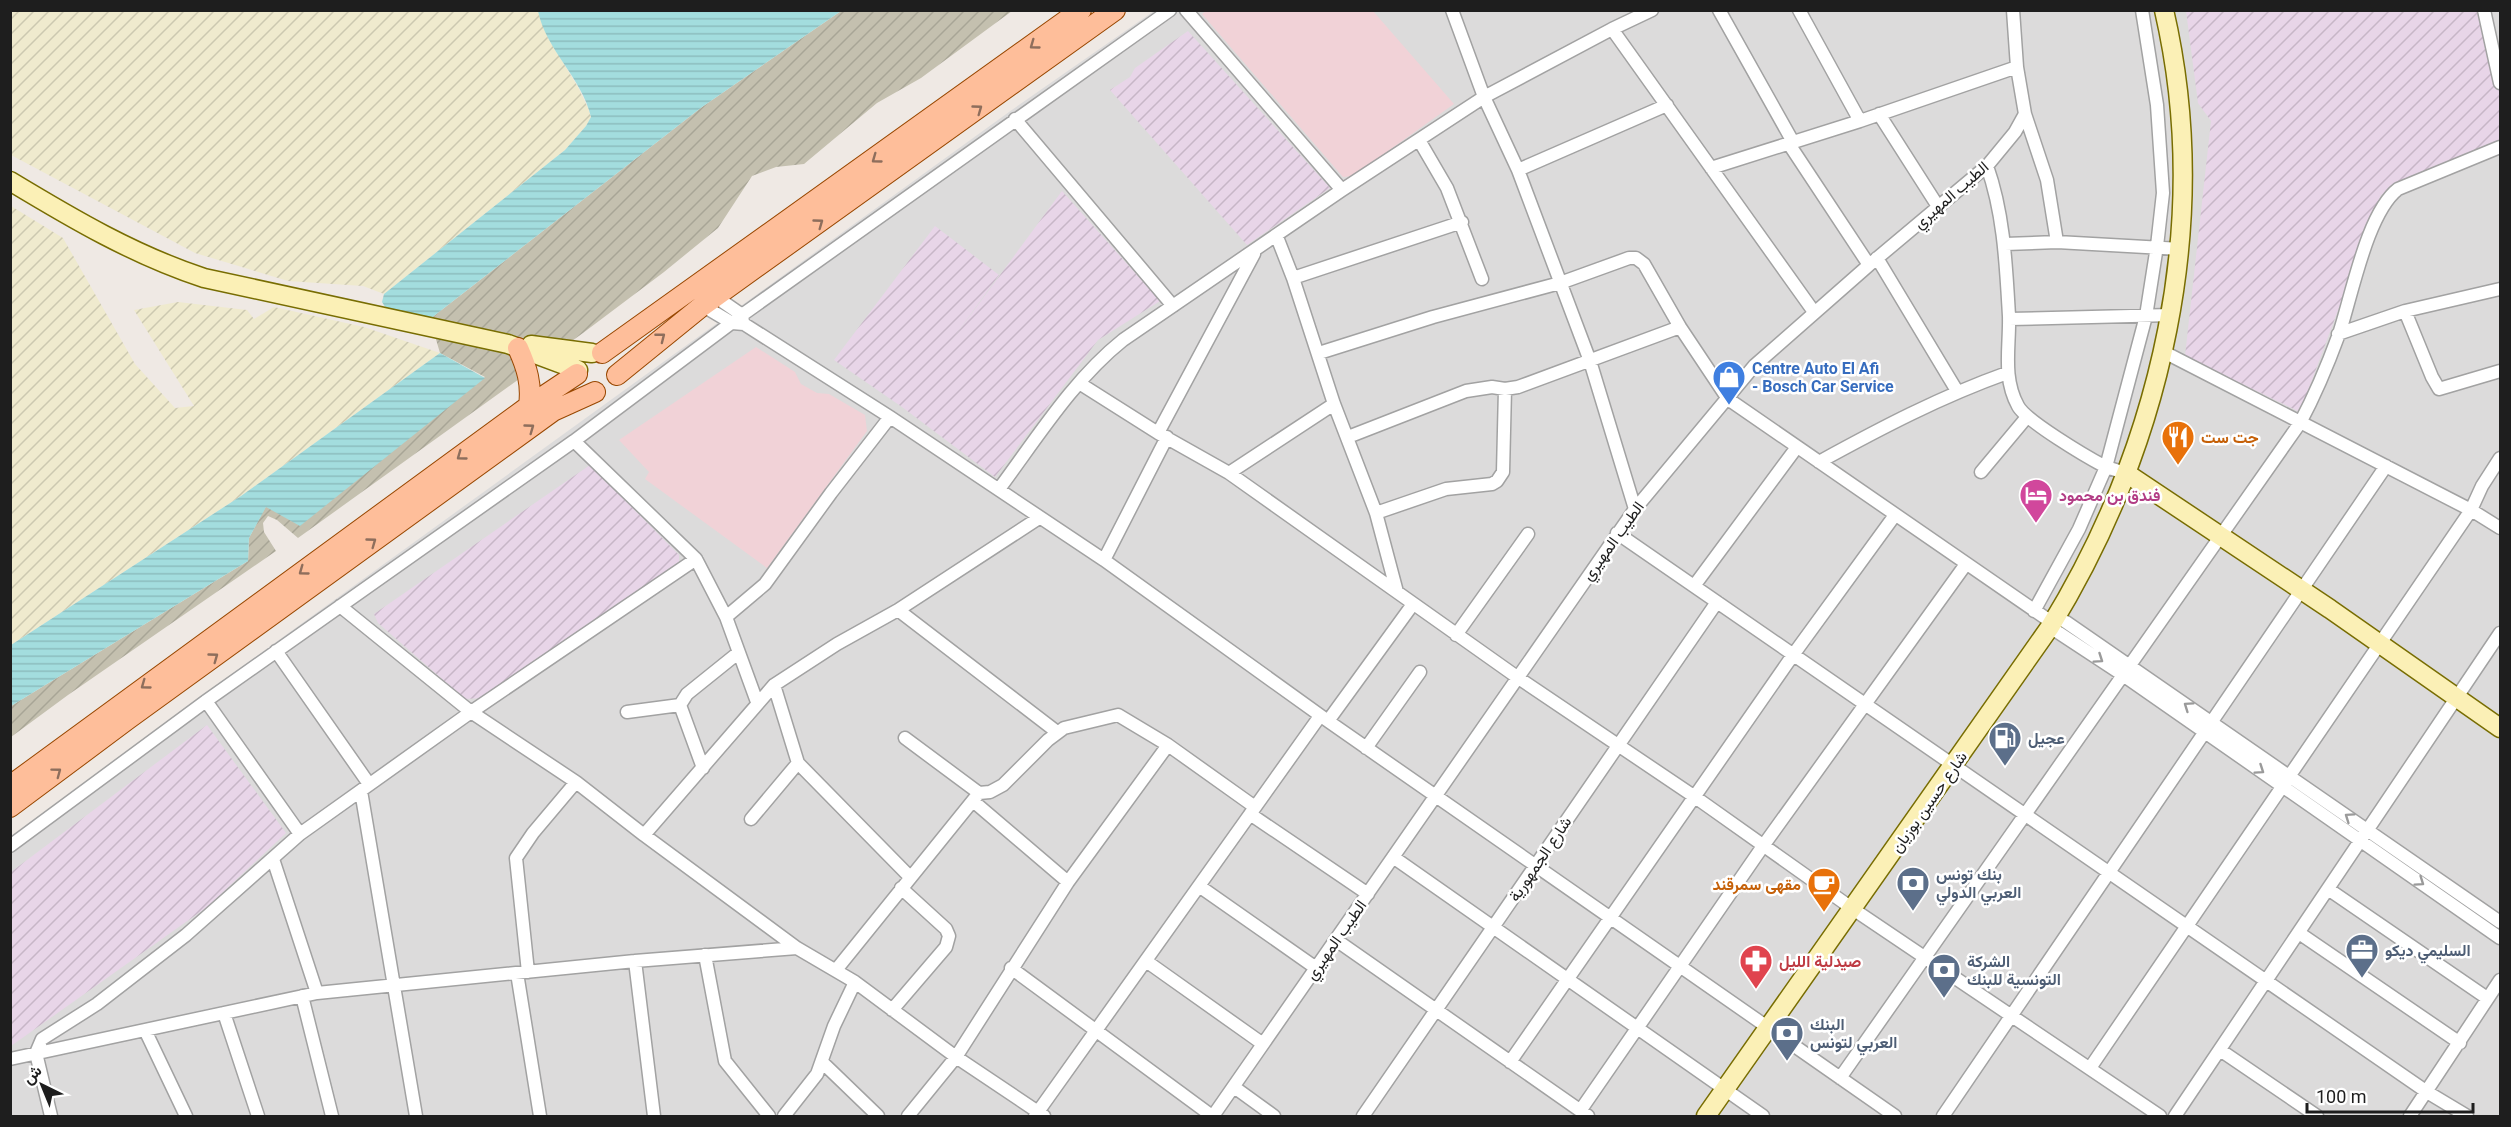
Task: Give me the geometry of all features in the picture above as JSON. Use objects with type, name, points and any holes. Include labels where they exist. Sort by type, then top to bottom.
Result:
[{"type":"main road","points":[[10,807],[137,712],[553,411],[610,387],[616,375],[704,294],[1082,10]]},
{"type":"main road","points":[[10,786],[578,372],[585,357],[597,353],[704,294],[1115,10]]},
{"type":"main road","name":"شارع حسين بوزيان","points":[[1706,1116],[1954,767],[2051,622],[2096,541],[2126,473],[2147,410],[2171,315],[2181,249],[2184,194],[2182,135],[2176,74],[2164,10]]},
{"type":"main road","points":[[10,181],[82,224],[157,261],[204,279],[513,346],[578,372]]},
{"type":"main road","points":[[513,346],[519,343],[597,353],[614,362],[616,375]]},
{"type":"main road","points":[[513,346],[529,375],[531,391],[529,406]]},
{"type":"main road","points":[[578,372],[582,385],[595,392]]},
{"type":"main road","points":[[2126,473],[2221,535],[2500,728]]},
{"type":"street","points":[[10,846],[206,701],[574,441],[1015,119],[1170,10]]},
{"type":"street","points":[[1186,10],[1342,190]]},
{"type":"street","points":[[1452,10],[1484,97],[1518,170],[1590,361],[1635,508]]},
{"type":"street","points":[[999,489],[1079,383],[1107,353],[1342,190],[1484,97],[1652,10]]},
{"type":"street","points":[[1719,10],[1791,143],[1873,261],[1957,391]]},
{"type":"street","points":[[1799,10],[1860,121]]},
{"type":"street","points":[[2013,10],[2017,67],[2025,114],[2047,180],[2057,242]]},
{"type":"street","points":[[2034,611],[2079,529],[2106,467],[2146,316],[2163,193],[2157,105],[2142,10]]},
{"type":"street","points":[[2484,10],[2500,83]]},
{"type":"street","points":[[1612,29],[1814,312]]},
{"type":"street","points":[[1711,168],[1860,121],[2017,67]]},
{"type":"street","points":[[1518,170],[1667,105]]},
{"type":"street","points":[[1879,114],[1939,208]]},
{"type":"street","name":"الطيب المهيري","points":[[1213,1116],[1635,508],[1754,366],[1873,261],[1987,166],[2015,132],[2025,114]]},
{"type":"street","points":[[1015,119],[1173,306]]},
{"type":"street","points":[[1419,140],[1442,178],[1462,222],[1482,279]]},
{"type":"street","points":[[1840,1078],[2300,423],[2312,401],[2338,334],[2374,224],[2387,199],[2398,189],[2500,147]]},
{"type":"street","points":[[1987,166],[1994,185],[2005,244],[2009,319],[2007,374],[2018,406],[2027,417],[2106,467],[2126,473]]},
{"type":"street","points":[[1293,278],[1462,222]]},
{"type":"street","points":[[1276,237],[1293,278],[1334,404],[1376,513],[1397,592]]},
{"type":"street","points":[[2005,244],[2057,242],[2181,249]]},
{"type":"street","points":[[1104,561],[1162,435],[1256,250]]},
{"type":"street","points":[[1319,353],[1433,316],[1560,284],[1629,258],[1636,258],[1644,264],[1680,327],[1728,399],[2034,611],[2051,622],[2066,622],[2127,670],[2364,836],[2500,938]]},
{"type":"street","points":[[2338,334],[2405,311],[2500,289]]},
{"type":"street","points":[[704,294],[739,321],[890,417],[1104,561],[1324,719],[1895,1116]]},
{"type":"street","points":[[2405,311],[2439,389],[2500,371]]},
{"type":"street","points":[[2009,319],[2171,315]]},
{"type":"street","points":[[1348,437],[1466,391],[1492,387],[1506,389],[1530,383],[1680,327]]},
{"type":"street","points":[[2162,351],[2471,510],[2500,528]]},
{"type":"street","points":[[1819,462],[1890,423],[1957,391],[2007,374]]},
{"type":"street","points":[[1079,383],[1228,473],[1517,677],[1695,797],[1853,909],[2160,1116]]},
{"type":"street","points":[[1376,513],[1446,489],[1492,484],[1497,481],[1503,472],[1506,389]]},
{"type":"street","points":[[1228,473],[1334,404]]},
{"type":"street","points":[[726,617],[765,584],[890,417]]},
{"type":"street","points":[[1981,472],[2027,417]]},
{"type":"street","points":[[574,441],[696,560],[726,617],[757,702]]},
{"type":"street","points":[[1694,586],[1797,447]]},
{"type":"street","points":[[2090,1068],[2471,510],[2482,486],[2500,458]]},
{"type":"street","points":[[1943,1116],[2386,466]]},
{"type":"street","points":[[1510,1062],[1793,655],[1895,514]]},
{"type":"street","points":[[644,835],[774,685],[837,644],[898,610],[1039,518]]},
{"type":"street","points":[[1617,533],[2427,1092],[2467,1116]]},
{"type":"street","points":[[1456,634],[1527,534]]},
{"type":"street","points":[[51,1116],[36,1053],[42,1039],[97,1004],[170,949],[300,834],[471,712],[696,560]]},
{"type":"street","points":[[1336,939],[1584,1114],[1637,1028],[1763,846],[1966,564]]},
{"type":"street","name":"شارع الجمهورية","points":[[1363,1116],[1717,602]]},
{"type":"street","points":[[340,606],[471,712],[576,782],[797,948],[855,982],[1039,1115],[1095,1032],[1253,810],[1413,604]]},
{"type":"street","points":[[898,610],[1057,732]]},
{"type":"street","points":[[2175,1116],[2500,633]]},
{"type":"street","points":[[276,651],[365,788],[416,1116]]},
{"type":"street","points":[[680,705],[687,694],[738,653]]},
{"type":"street","points":[[1366,748],[1420,672]]},
{"type":"street","points":[[774,685],[798,763],[910,877]]},
{"type":"street","points":[[206,701],[300,834]]},
{"type":"street","points":[[627,712],[680,705]]},
{"type":"street","points":[[680,705],[703,768]]},
{"type":"street","points":[[836,970],[976,797],[1003,785],[1057,732],[1074,725],[1118,715],[1168,745],[1368,894]]},
{"type":"street","points":[[905,738],[976,797],[1068,882]]},
{"type":"street","points":[[908,1116],[956,1057],[1068,882],[1168,745]]},
{"type":"street","points":[[751,819],[798,763]]},
{"type":"street","points":[[540,1116],[523,973],[516,858],[576,782]]},
{"type":"street","points":[[2364,836],[2500,922]]},
{"type":"street","points":[[1393,857],[1763,1116]]},
{"type":"street","points":[[273,859],[316,993]]},
{"type":"street","points":[[1199,886],[1316,968]]},
{"type":"street","points":[[892,1010],[946,948],[949,940],[946,929],[901,888]]},
{"type":"street","points":[[2328,889],[2487,998]]},
{"type":"street","points":[[2299,933],[2460,1043]]},
{"type":"street","points":[[10,1059],[316,993],[635,961],[797,948]]},
{"type":"street","points":[[705,955],[725,1061],[769,1116]]},
{"type":"street","points":[[635,961],[654,1116]]},
{"type":"street","points":[[1146,961],[1263,1044]]},
{"type":"street","points":[[1011,968],[1095,1032],[1213,1116]]},
{"type":"street","points":[[2410,1116],[2500,980]]},
{"type":"street","points":[[784,1116],[810,1086],[822,1062],[834,1026],[855,982]]},
{"type":"street","points":[[302,996],[332,1116]]},
{"type":"street","points":[[224,1013],[258,1116]]},
{"type":"street","points":[[146,1030],[186,1116]]},
{"type":"street","points":[[2220,1050],[2317,1116]]},
{"type":"street","points":[[822,1062],[878,1116]]},
{"type":"street","points":[[1234,1087],[1274,1116]]},
{"type":"shaded area","points":[[1207,10],[1373,11],[1454,104],[1353,176],[1343,177],[1202,14]]},
{"type":"shaded area","points":[[10,11],[538,11],[548,38],[578,87],[591,117],[565,150],[384,294],[363,286],[288,281],[195,253],[11,155]]},
{"type":"shaded area","points":[[841,11],[1012,11],[921,78],[877,103],[804,164],[776,167],[752,176],[718,228],[664,272],[298,538],[277,520],[268,516],[263,523],[264,532],[276,551],[11,737],[11,706],[248,561],[249,538],[266,506],[485,377],[440,353],[430,319],[702,107]]},
{"type":"shaded area","points":[[1154,11],[2500,11],[2500,1116],[11,1116],[11,840],[196,700],[1009,112]]},
{"type":"shaded area","points":[[2186,11],[2490,11],[2500,53],[2500,146],[2381,195],[2300,412],[2185,356],[2211,121],[2198,103]]},
{"type":"shaded area","points":[[1188,31],[1330,188],[1247,245],[1110,90],[1130,77],[1135,68]]},
{"type":"shaded area","points":[[1062,191],[1160,301],[1098,340],[995,477],[902,407],[834,360],[935,226],[999,275],[944,351]]},
{"type":"shaded area","points":[[11,206],[63,238],[135,364],[175,408],[194,406],[134,310],[178,302],[247,310],[254,319],[274,307],[364,327],[440,353],[241,496],[11,645]]},
{"type":"shaded area","points":[[756,347],[795,372],[801,384],[817,393],[829,394],[865,415],[867,431],[767,568],[645,479],[649,472],[619,440]]},
{"type":"shaded area","points":[[590,465],[679,555],[679,563],[482,698],[465,699],[378,623],[374,614]]},
{"type":"shaded area","points":[[207,725],[286,833],[207,907],[11,1046],[11,872]]},
{"type":"water","points":[[538,11],[841,11],[702,107],[430,319],[387,310],[382,302],[384,294],[565,150],[591,117],[580,89],[548,39]]},
{"type":"water","points":[[440,353],[485,378],[300,526],[266,507],[249,538],[248,561],[11,706],[11,645],[241,496]]},
{"type":"place","name":"Centre Auto El Afi - Bosch Car Service","points":[[1729,406]]},
{"type":"place","name":"جت ست","points":[[2178,466]]},
{"type":"place","name":"فندق بن محمود","points":[[2036,524]]},
{"type":"place","name":"عجيل","points":[[2005,767]]},
{"type":"place","name":"بنك تونس العربي الدولي","points":[[1913,912]]},
{"type":"place","name":"مقهى سمرقند","points":[[1824,913]]},
{"type":"place","name":"السليمي ديكو","points":[[2362,979]]},
{"type":"place","name":"صيدلية الليل","points":[[1756,990]]},
{"type":"place","name":"الشركة التونسية للبنك","points":[[1944,999]]},
{"type":"place","name":"البنك العربي لتونس","points":[[1787,1062]]}]
